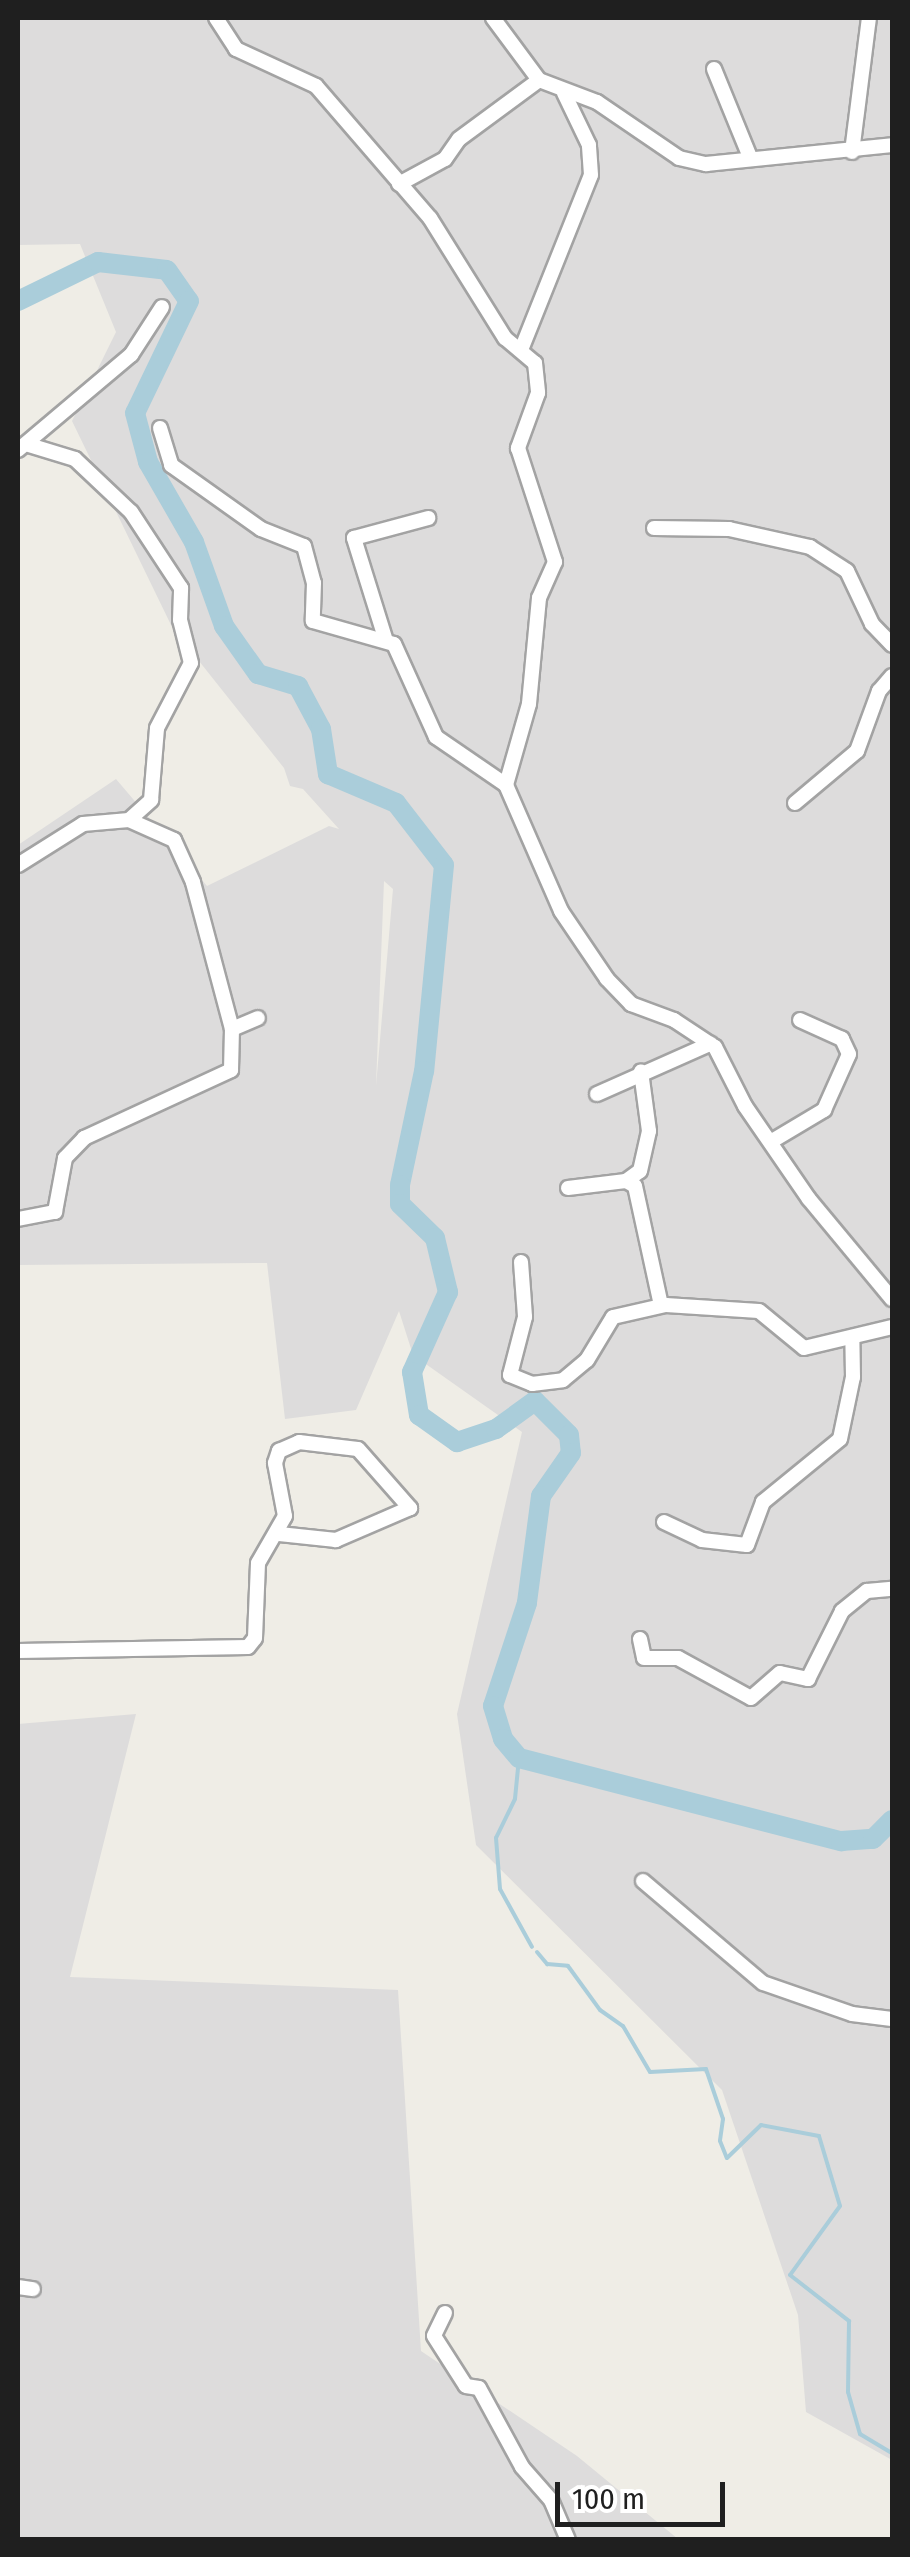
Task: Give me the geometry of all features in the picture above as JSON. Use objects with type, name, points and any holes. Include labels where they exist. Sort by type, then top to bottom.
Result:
[{"type":"street","points":[[216,18],[236,48],[316,86],[458,257],[504,338],[535,363],[539,384],[518,448],[555,562],[539,598],[530,704],[506,785]]},
{"type":"street","points":[[494,18],[539,80],[564,93],[598,102],[679,158],[706,164],[892,145]]},
{"type":"street","points":[[852,152],[870,18]]},
{"type":"street","points":[[714,69],[750,158]]},
{"type":"street","points":[[399,184],[445,159],[458,138],[539,80]]},
{"type":"street","points":[[521,350],[591,176],[588,144],[564,93]]},
{"type":"street","points":[[23,448],[131,355],[162,307]]},
{"type":"street","points":[[160,428],[171,465],[261,528],[304,546],[314,582],[313,620],[386,641],[399,650],[436,737],[506,785],[561,911],[621,997],[710,1044],[846,1249],[892,1300]]},
{"type":"street","points":[[23,448],[75,459],[110,489],[181,588],[180,620],[191,663],[157,728],[151,800],[129,820]]},
{"type":"street","points":[[386,641],[354,538],[428,518]]},
{"type":"street","points":[[654,528],[728,529],[810,547],[847,571],[872,624],[892,645]]},
{"type":"street","points":[[794,803],[856,751],[879,691],[892,676]]},
{"type":"street","points":[[18,864],[83,824],[129,820],[174,840],[193,882],[232,1029],[228,1075],[84,1138],[65,1158],[55,1212],[18,1219]]},
{"type":"street","points":[[232,1029],[258,1018]]},
{"type":"street","points":[[772,1142],[824,1110],[849,1054],[842,1039],[800,1020]]},
{"type":"street","points":[[597,1094],[710,1044]]},
{"type":"street","points":[[568,1188],[626,1181],[640,1171],[649,1130],[640,1072]]},
{"type":"street","points":[[626,1181],[642,1198],[661,1306]]},
{"type":"street","points":[[521,1262],[525,1318],[510,1371],[513,1379],[546,1385],[562,1380],[594,1354],[608,1321],[661,1306],[753,1310],[804,1348],[892,1327]]},
{"type":"street","points":[[664,1522],[702,1540],[747,1545],[763,1502],[840,1439],[853,1377],[852,1338]]},
{"type":"street","points":[[18,1651],[242,1650],[254,1638],[258,1564],[279,1534],[285,1516],[275,1463],[279,1451],[299,1442],[358,1449],[410,1508],[336,1540],[279,1534]]},
{"type":"street","points":[[640,1639],[644,1658],[678,1658],[751,1698],[780,1672],[808,1679],[842,1611],[868,1591],[892,1589]]},
{"type":"street","points":[[643,1881],[763,1983],[852,2014],[892,2019]]},
{"type":"street","points":[[445,2313],[434,2336],[466,2386],[479,2388],[522,2468],[551,2500],[568,2540]]},
{"type":"shaded area","points":[[18,18],[892,18],[892,2460],[806,2412],[798,2315],[722,2090],[476,1845],[457,1714],[522,1432],[413,1355],[399,1311],[356,1410],[285,1419],[267,1263],[18,1265],[18,845],[116,779],[207,886],[329,826],[339,829],[303,789],[290,786],[284,768],[172,627],[72,421],[116,332],[80,244],[18,245]],"holes":[[[384,881],[393,889],[376,1086]]]},
{"type":"shaded area","points":[[136,1714],[70,1977],[398,1990],[421,2351],[577,2456],[678,2539],[18,2540],[18,1724]]},
{"type":"waterway","points":[[18,301],[98,262],[167,270],[189,301],[135,413],[148,462],[194,542],[224,626],[258,674],[298,686],[321,729],[328,774],[396,803],[444,865],[424,1071],[400,1185],[400,1204],[435,1238],[448,1292],[412,1372],[419,1415],[457,1442],[496,1429],[535,1401],[569,1435],[571,1453],[541,1496],[527,1603],[493,1706],[503,1739],[519,1758],[841,1841],[873,1839],[892,1820]]},
{"type":"waterway","points":[[519,1758],[515,1799],[496,1838],[500,1889],[532,1947]]},
{"type":"waterway","points":[[537,1952],[547,1964],[568,1966],[600,2010],[623,2026],[650,2072],[706,2069],[723,2119],[720,2141],[727,2158],[761,2125],[819,2136],[840,2206],[790,2275],[849,2321],[848,2392],[860,2434],[892,2453]]}]
